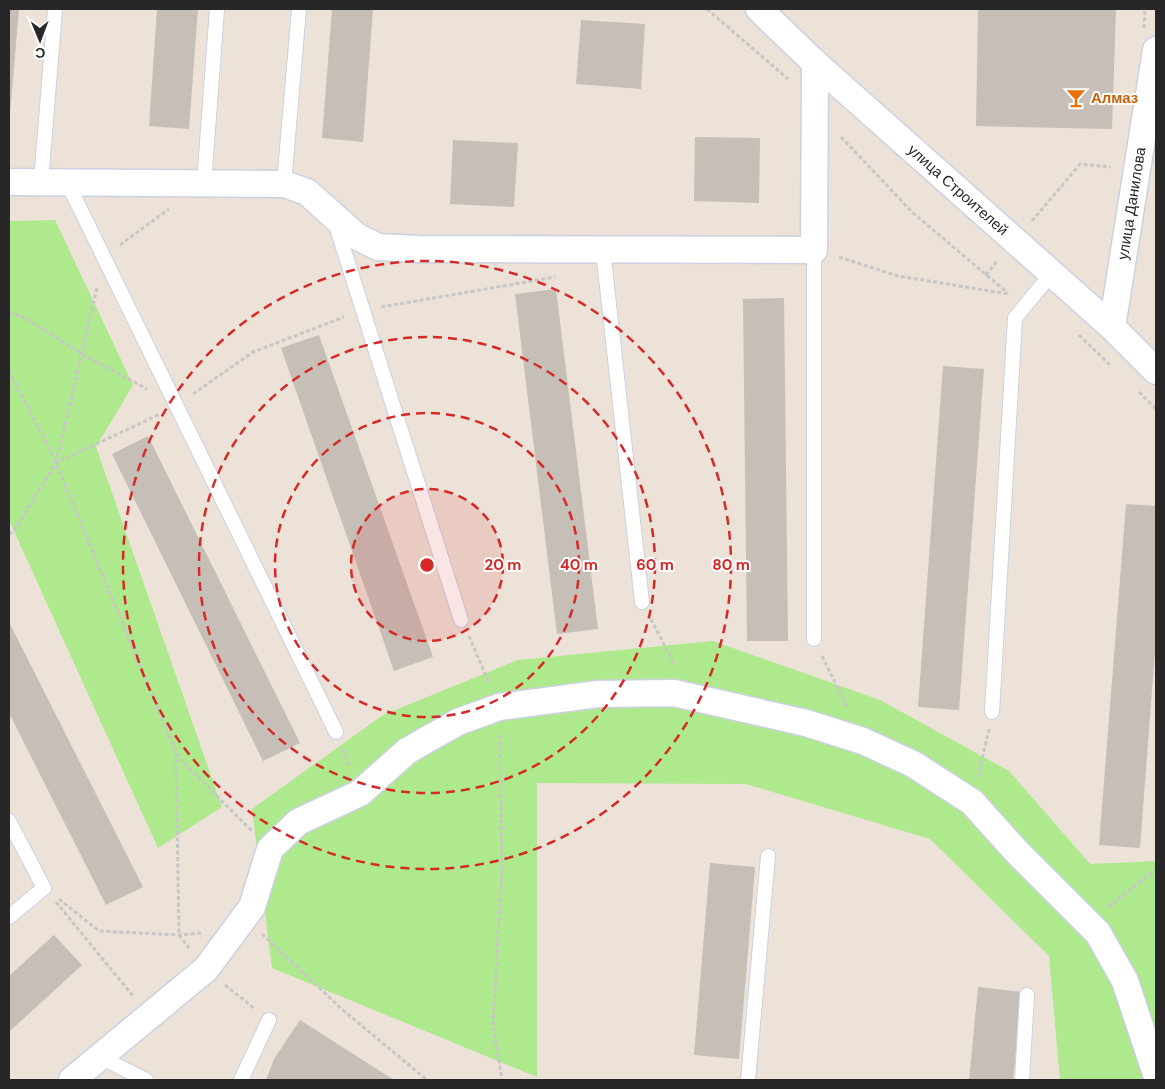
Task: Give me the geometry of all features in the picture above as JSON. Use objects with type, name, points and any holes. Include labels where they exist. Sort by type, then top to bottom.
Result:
[{"type":"street","name":"улица Строителей","points":[[759,9],[815,63],[1112,327],[1156,371]]},
{"type":"street","name":"улица Данилова","points":[[1112,327],[1156,50]]},
{"type":"street","points":[[9,182],[284,184],[307,192],[356,236],[378,247],[419,249],[814,250],[815,63]]},
{"type":"street","points":[[72,1080],[206,969],[252,907],[270,849],[298,822],[360,793],[407,751],[458,722],[499,707],[598,694],[674,692],[806,723],[863,741],[913,764],[972,802],[1016,851],[1098,933],[1125,981],[1156,1074]]},
{"type":"lane","points":[[41,182],[55,9]]},
{"type":"lane","points":[[204,183],[217,9]]},
{"type":"lane","points":[[284,184],[299,9]]},
{"type":"lane","points":[[67,182],[336,732]]},
{"type":"lane","points":[[333,214],[461,620]]},
{"type":"lane","points":[[603,250],[642,602]]},
{"type":"lane","points":[[814,250],[814,639]]},
{"type":"lane","points":[[992,712],[1015,318],[1052,273]]},
{"type":"lane","points":[[9,821],[44,888],[9,917]]},
{"type":"lane","points":[[748,1080],[768,856]]},
{"type":"lane","points":[[1022,1080],[1027,995]]},
{"type":"lane","points":[[241,1080],[269,1020]]},
{"type":"lane","points":[[100,1057],[146,1080]]},
{"type":"path","points":[[707,9],[800,89],[815,109],[913,213],[1009,294]]},
{"type":"path","points":[[1080,164],[1107,166]]},
{"type":"path","points":[[56,463],[104,257],[204,183]]},
{"type":"path","points":[[814,250],[898,276],[1009,294],[1035,293]]},
{"type":"path","points":[[9,313],[26,318],[82,354],[176,405]]},
{"type":"path","points":[[1078,334],[1114,368]]},
{"type":"path","points":[[9,371],[56,463],[178,757],[270,849]]},
{"type":"path","points":[[1135,389],[1156,409]]},
{"type":"path","points":[[642,602],[690,696]]},
{"type":"path","points":[[461,620],[499,707],[502,870],[493,1024],[502,1080]]},
{"type":"path","points":[[814,639],[863,741]]},
{"type":"path","points":[[972,802],[992,712]]},
{"type":"path","points":[[336,732],[360,793]]},
{"type":"path","points":[[176,750],[178,934],[206,969],[269,1020]]},
{"type":"path","points":[[1088,923],[1156,869]]},
{"type":"path","points":[[44,888],[150,1016]]},
{"type":"green space","points":[[55,220],[133,385],[96,447],[222,807],[158,848],[9,520],[9,221]]},
{"type":"green space","points":[[713,641],[880,700],[1009,771],[1090,864],[1156,861],[1156,1080],[1060,1080],[1049,956],[930,839],[746,784],[537,783],[537,1077],[272,968],[252,809],[383,715],[518,660]]},
{"type":"building","points":[[9,9],[19,9],[10,114],[9,113]]},
{"type":"building","points":[[157,9],[198,9],[189,129],[149,126]]},
{"type":"building","points":[[332,9],[373,9],[363,142],[322,138]]},
{"type":"building","points":[[978,9],[1116,9],[1112,129],[976,126]]},
{"type":"building","points":[[581,20],[645,24],[641,89],[576,84]]},
{"type":"building","points":[[695,137],[760,138],[759,203],[694,201]]},
{"type":"building","points":[[453,140],[518,143],[514,207],[450,204]]},
{"type":"building","points":[[556,289],[598,629],[557,634],[515,294]]},
{"type":"building","points":[[784,298],[788,641],[747,641],[743,299]]},
{"type":"building","points":[[319,335],[433,657],[394,671],[281,348]]},
{"type":"building","points":[[943,366],[984,369],[959,710],[918,707]]},
{"type":"building","points":[[148,436],[300,743],[263,761],[112,454]]},
{"type":"building","points":[[1126,504],[1156,506],[1156,638],[1140,848],[1099,845]]},
{"type":"building","points":[[9,622],[143,887],[106,905],[9,713]]},
{"type":"building","points":[[710,863],[755,867],[739,1059],[694,1055]]},
{"type":"building","points":[[54,935],[82,965],[9,1032],[9,976]]},
{"type":"building","points":[[978,987],[1022,992],[1013,1080],[969,1080]]},
{"type":"building","points":[[300,1020],[394,1080],[266,1080],[274,1059]]},
{"type":"place","name":"Алмаз","points":[[1076,98]]}]
